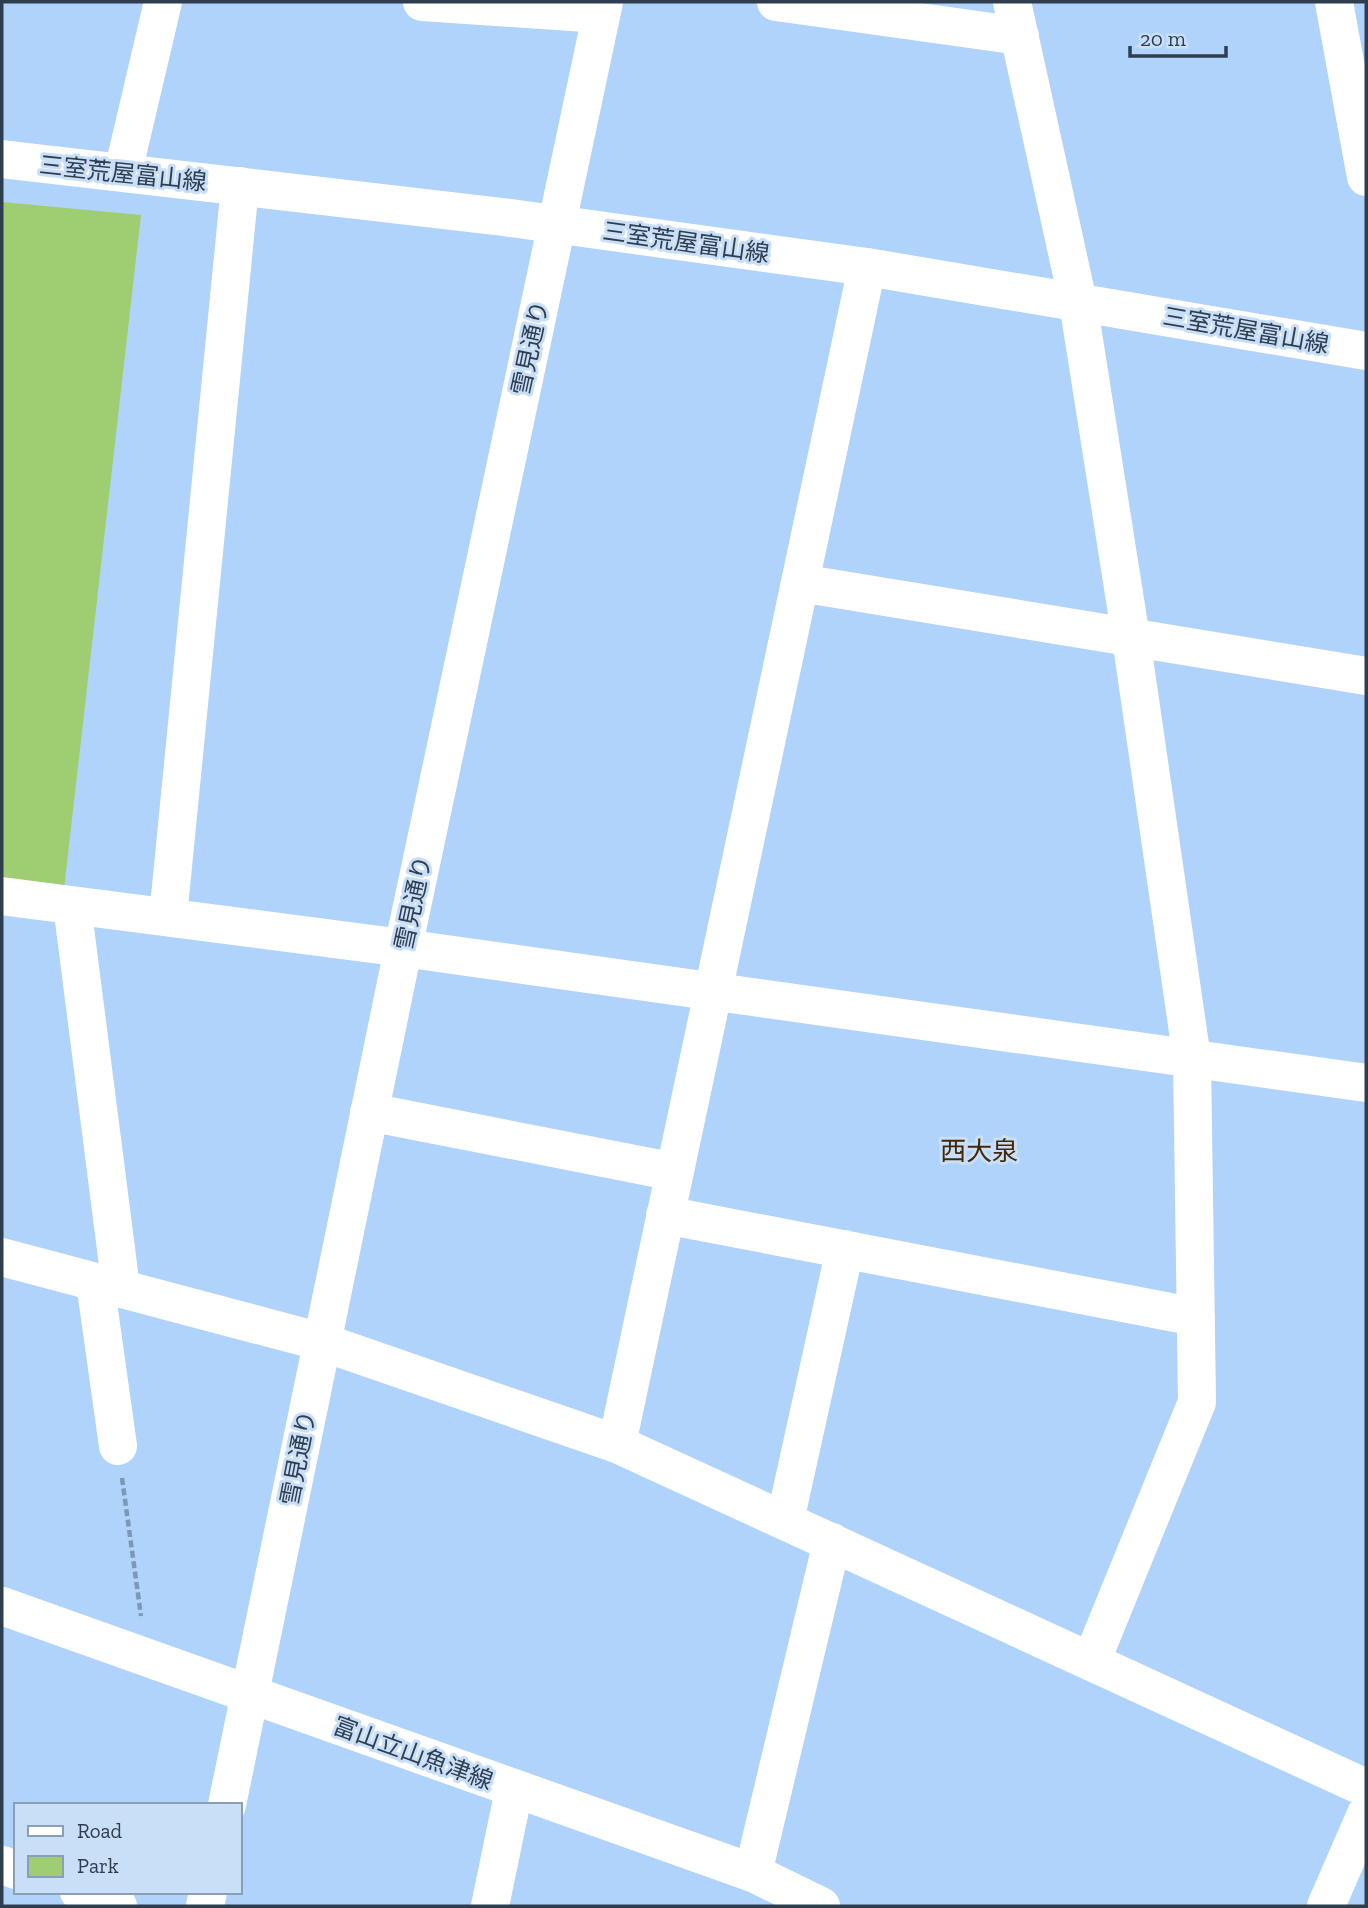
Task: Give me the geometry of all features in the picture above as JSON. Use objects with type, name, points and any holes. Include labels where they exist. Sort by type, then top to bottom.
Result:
[{"type":"street","points":[[122,172],[163,2]]},
{"type":"street","points":[[422,2],[602,8]]},
{"type":"street","points":[[776,2],[1016,19],[1078,302],[1131,638],[1192,1059],[1197,1402],[1090,1662]]},
{"type":"street","points":[[1334,2],[1366,177]]},
{"type":"street","name":"雪見通り","points":[[227,1803],[403,948],[602,8]]},
{"type":"street","name":"三室荒屋富山線","points":[[2,159],[556,224],[867,267],[1366,351]]},
{"type":"street","points":[[168,917],[240,186]]},
{"type":"street","points":[[617,1444],[867,267]]},
{"type":"street","points":[[800,583],[1366,677]]},
{"type":"street","points":[[2,896],[403,948],[1366,1083]]},
{"type":"street","points":[[72,905],[108,1285],[118,1446]]},
{"type":"street","points":[[369,1112],[675,1172]]},
{"type":"street","points":[[665,1214],[1196,1317]]},
{"type":"street","points":[[785,1521],[845,1249]]},
{"type":"street","points":[[2,1257],[322,1342],[617,1444],[1366,1788]]},
{"type":"street","points":[[753,1873],[832,1542]]},
{"type":"street","name":"富山立山魚津線","points":[[2,1606],[753,1873],[821,1906]]},
{"type":"street","points":[[490,1906],[514,1790]]},
{"type":"street","points":[[1326,1906],[1366,1814]]},
{"type":"street","points":[[85,1894],[118,1906]]},
{"type":"path","points":[[118,1446],[141,1616]]},
{"type":"green space","points":[[2,202],[141,215],[64,889],[2,880]]},
{"type":"district","name":"西大泉","points":[[979,1151]]}]
